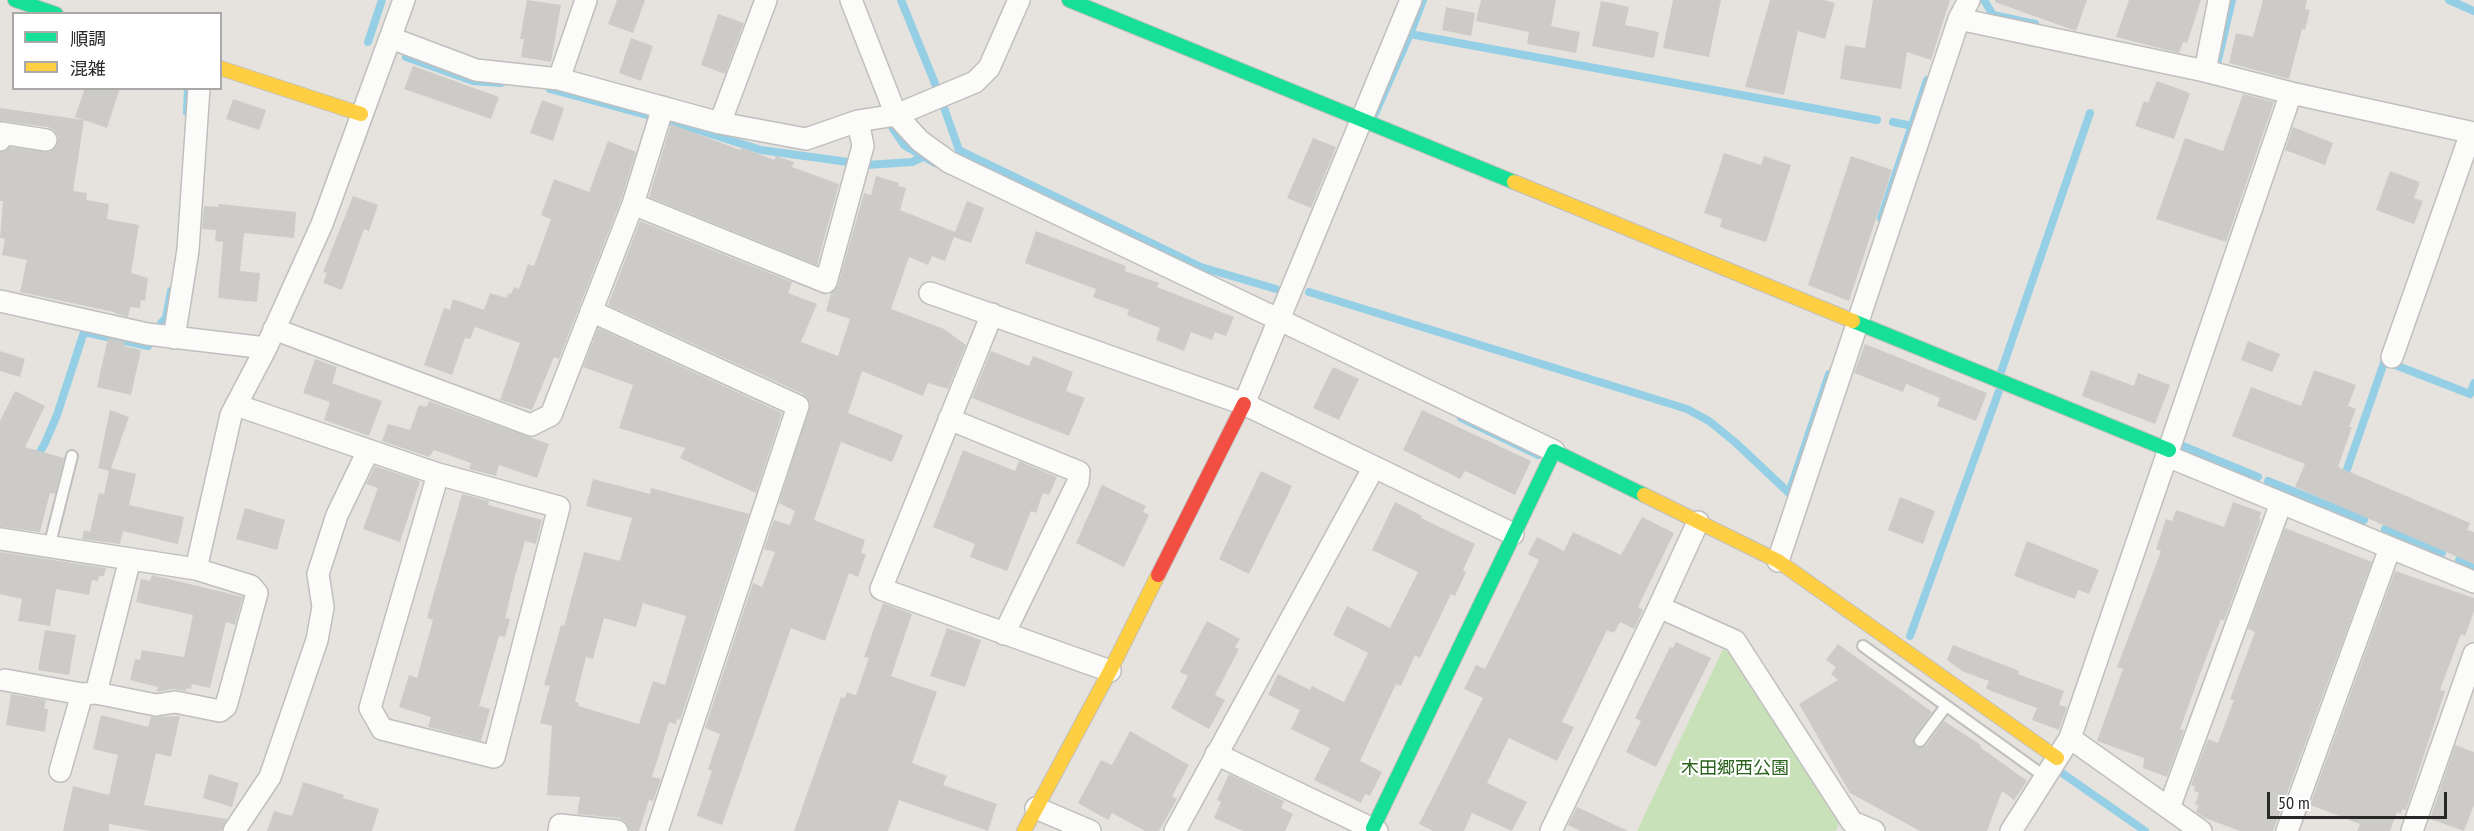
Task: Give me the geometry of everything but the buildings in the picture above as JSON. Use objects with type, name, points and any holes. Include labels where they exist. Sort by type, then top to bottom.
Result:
[{"type":"street","points":[[15,0],[50,12]]},
{"type":"street","points":[[196,569],[231,415],[270,339],[322,224],[404,0]]},
{"type":"street","points":[[559,79],[585,0]]},
{"type":"street","points":[[720,123],[766,0]]},
{"type":"street","points":[[851,0],[896,115],[920,141],[949,162],[1280,319],[1778,561],[2057,758]]},
{"type":"street","points":[[391,38],[476,70],[559,79],[720,123],[806,139],[858,121],[896,115],[975,82],[988,68],[1019,0]]},
{"type":"street","points":[[1069,0],[2168,453],[2281,503],[2474,582]]},
{"type":"street","points":[[1024,831],[1110,671],[1244,404],[1411,0]]},
{"type":"street","points":[[1778,561],[1959,19],[1969,0]]},
{"type":"street","points":[[2205,71],[2219,0]]},
{"type":"street","points":[[1959,19],[2205,71],[2291,93],[2473,133],[2392,357]]},
{"type":"street","points":[[222,69],[361,114]]},
{"type":"street","points":[[174,338],[188,250],[199,90]]},
{"type":"street","points":[[2011,831],[2070,738],[2291,93]]},
{"type":"street","points":[[0,301],[174,338],[270,339],[531,425],[550,415],[633,204],[663,107]]},
{"type":"street","points":[[633,204],[826,282],[863,146],[858,121]]},
{"type":"street","points":[[0,140],[1,134],[46,140]]},
{"type":"street","points":[[930,292],[1244,404],[1513,534]]},
{"type":"street","points":[[591,311],[798,406],[657,831]]},
{"type":"street","points":[[992,314],[881,589],[1110,671]]},
{"type":"street","points":[[236,405],[438,474],[559,507],[494,757],[382,729],[370,708],[438,474]]},
{"type":"street","points":[[949,419],[1079,472],[1078,482],[1004,634]]},
{"type":"street","points":[[234,831],[270,777],[317,640],[323,607],[318,574],[337,515],[368,450]]},
{"type":"street","points":[[1216,754],[1375,830],[1554,451]]},
{"type":"street","points":[[1175,831],[1374,467]]},
{"type":"street","points":[[2169,808],[2281,503]]},
{"type":"street","points":[[1551,831],[1698,522]]},
{"type":"street","points":[[0,539],[196,569],[251,586],[257,593],[226,706],[220,711],[175,702],[156,705],[5,680]]},
{"type":"street","points":[[2287,831],[2390,548]]},
{"type":"street","points":[[60,771],[89,693],[130,559]]},
{"type":"street","points":[[1659,607],[1735,642],[1850,827],[1874,831]]},
{"type":"street","points":[[2412,831],[2474,654]]},
{"type":"street","points":[[2070,738],[2201,831]]},
{"type":"street","points":[[1036,808],[1090,831]]},
{"type":"street","points":[[559,831],[560,825],[616,831]]},
{"type":"lane","points":[[49,547],[72,456]]},
{"type":"lane","points":[[1863,646],[2044,776]]},
{"type":"lane","points":[[1920,741],[1946,706]]},
{"type":"green space","name":"木田郷西公園","points":[[1723,649],[1733,654],[1840,820],[1836,831],[1637,831]]},
{"type":"waterway","points":[[368,42],[382,0]]},
{"type":"waterway","points":[[901,0],[936,86]]},
{"type":"waterway","points":[[1423,0],[1410,34],[1877,120]]},
{"type":"waterway","points":[[1984,0],[1993,15],[2035,24]]},
{"type":"waterway","points":[[2217,64],[2232,0]]},
{"type":"waterway","points":[[2449,0],[2474,11]]},
{"type":"waterway","points":[[1375,114],[1410,34]]},
{"type":"waterway","points":[[406,57],[473,81],[501,83]]},
{"type":"waterway","points":[[1881,218],[1927,80]]},
{"type":"waterway","points":[[550,89],[654,117]]},
{"type":"waterway","points":[[187,112],[188,90]]},
{"type":"waterway","points":[[942,102],[959,150],[1201,267],[1276,289]]},
{"type":"waterway","points":[[2001,372],[2090,113]]},
{"type":"waterway","points":[[670,121],[761,150],[848,162]]},
{"type":"waterway","points":[[1893,122],[1912,126]]},
{"type":"waterway","points":[[892,127],[904,145],[935,163]]},
{"type":"waterway","points":[[867,165],[912,162],[923,157]]},
{"type":"waterway","points":[[161,323],[166,318],[171,291]]},
{"type":"waterway","points":[[1309,292],[1687,409],[1709,421],[1736,443],[1789,493],[1829,374]]},
{"type":"waterway","points":[[36,459],[57,415],[84,332],[148,346]]},
{"type":"waterway","points":[[2344,478],[2387,354]]},
{"type":"waterway","points":[[2390,363],[2470,394],[2474,383]]},
{"type":"waterway","points":[[1910,636],[1999,391]]},
{"type":"waterway","points":[[1461,418],[1538,455]]},
{"type":"waterway","points":[[2183,446],[2258,477]]},
{"type":"waterway","points":[[2268,481],[2364,520]]},
{"type":"waterway","points":[[2385,529],[2442,553]]},
{"type":"waterway","points":[[2459,560],[2474,566]]},
{"type":"waterway","points":[[2062,773],[2145,831]]},
{"type":"traffic: fast","points":[[15,0],[50,12]]},
{"type":"traffic: fast","points":[[1069,0],[1514,182]]},
{"type":"traffic: fast","points":[[1853,321],[2169,450]]},
{"type":"traffic: fast","points":[[1373,828],[1554,451],[1644,495]]},
{"type":"traffic: slow","points":[[222,69],[361,114]]},
{"type":"traffic: slow","points":[[1514,182],[1853,321]]},
{"type":"traffic: slow","points":[[1644,495],[1778,561],[2057,758]]},
{"type":"traffic: slow","points":[[1024,831],[1110,671],[1158,575]]},
{"type":"traffic: jam","points":[[1158,575],[1244,404]]}]
